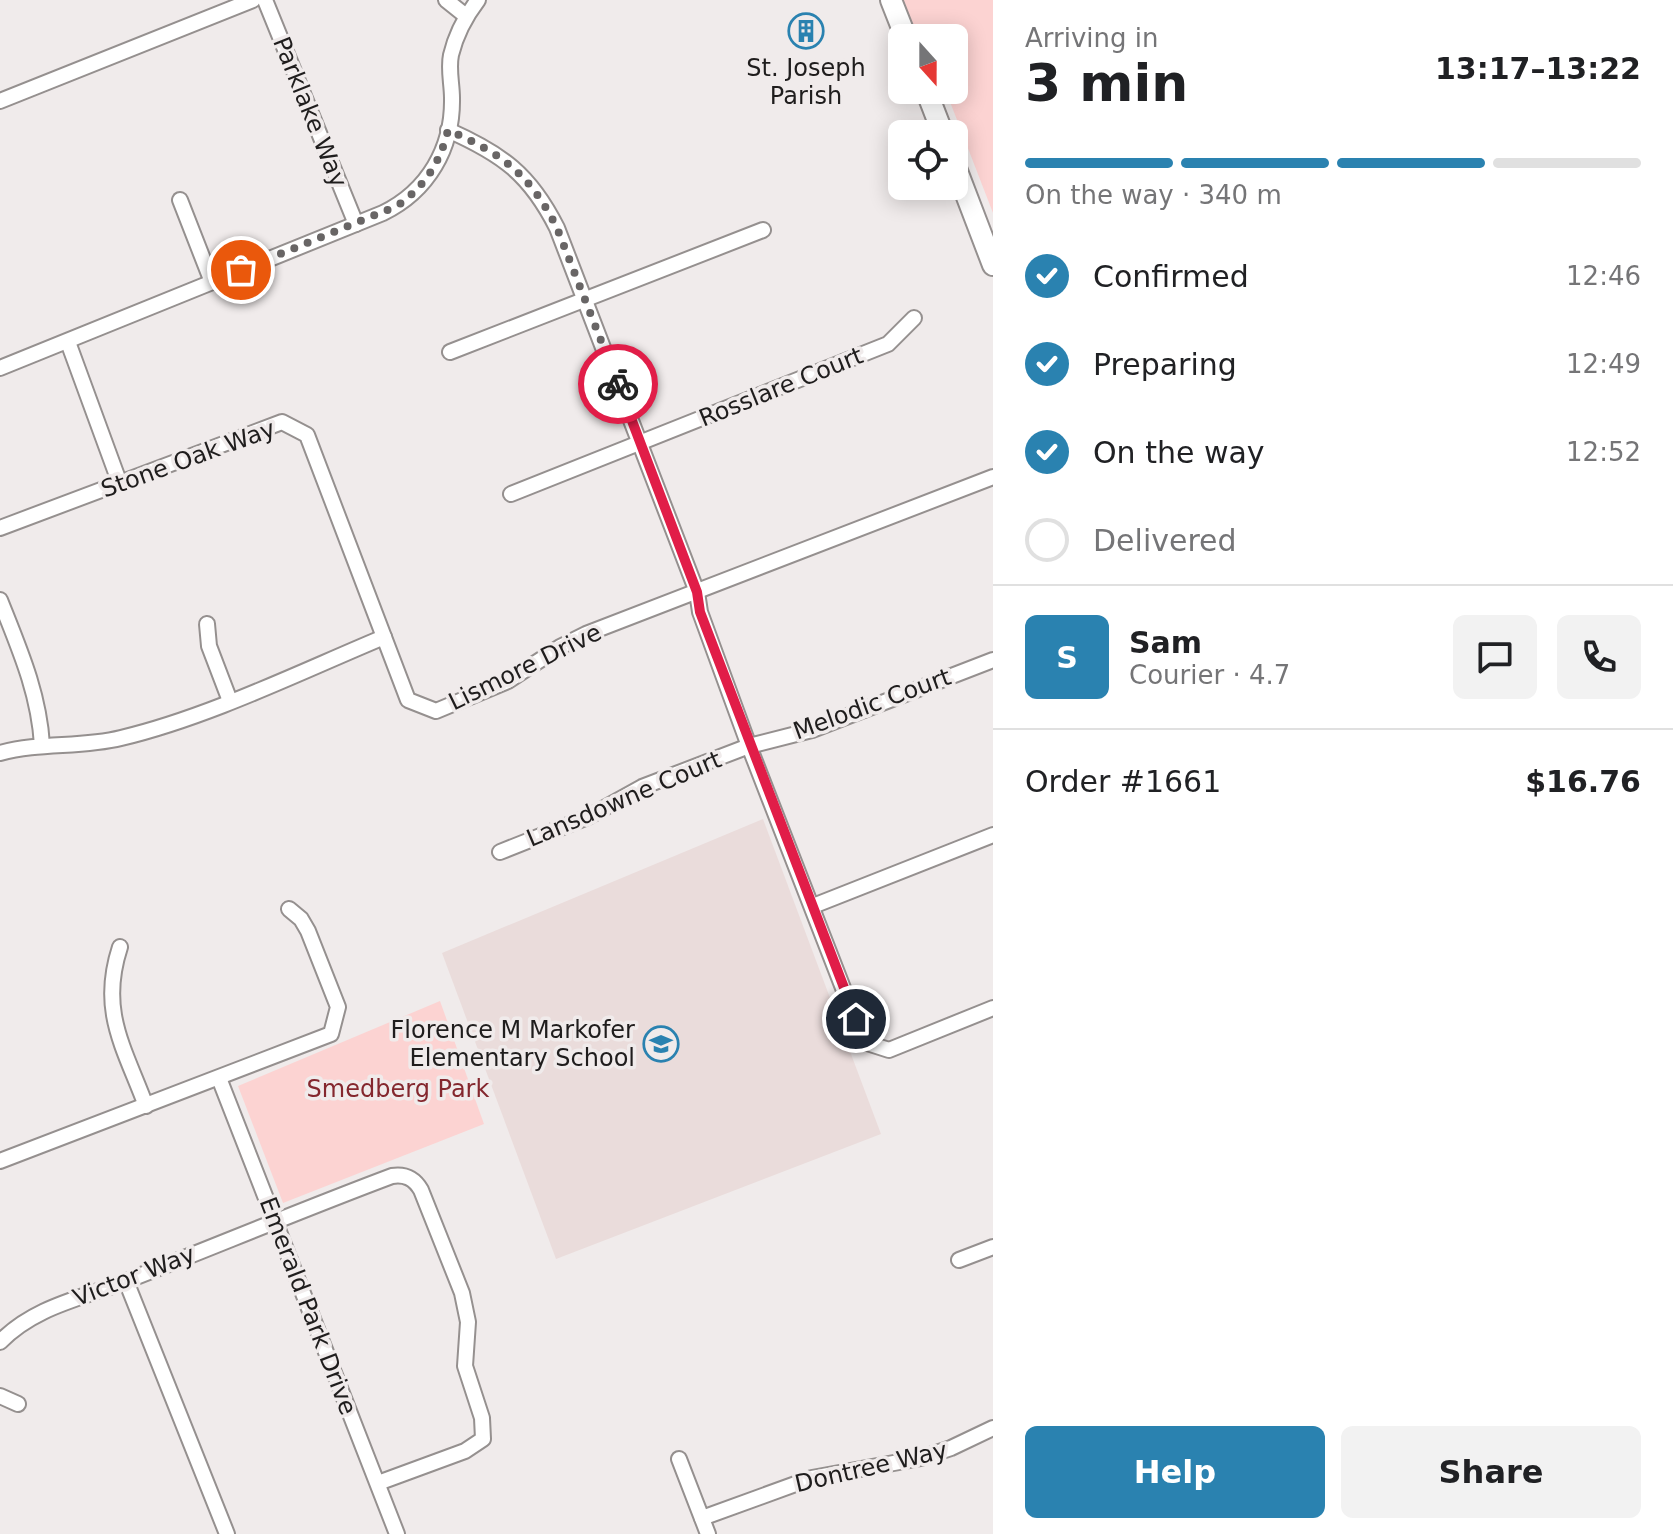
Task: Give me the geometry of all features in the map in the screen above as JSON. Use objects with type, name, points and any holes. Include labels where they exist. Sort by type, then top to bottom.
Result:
[{"type":"main road","points":[[891,0],[900,24]]},
{"type":"main road","points":[[968,200],[993,265]]},
{"type":"street","points":[[0,101],[253,0]]},
{"type":"street","name":"Parklake Way","points":[[265,0],[356,224]]},
{"type":"street","points":[[446,0],[466,16]]},
{"type":"street","points":[[0,368],[356,224],[410,197],[437,165],[448,130],[452,98],[451,56],[466,16],[478,0]]},
{"type":"street","points":[[448,130],[485,147],[508,162],[528,181],[557,228],[697,592],[700,612],[749,746],[864,1042],[889,1050],[993,1008]]},
{"type":"street","points":[[180,200],[212,282]]},
{"type":"street","points":[[450,352],[763,230]]},
{"type":"street","name":"Rosslare Court","points":[[511,494],[888,344],[914,318]]},
{"type":"street","points":[[68,342],[120,484]]},
{"type":"street","name":"Stone Oak Way","points":[[0,528],[282,422],[307,435],[384,637]]},
{"type":"street","name":"Lismore Drive","points":[[384,637],[408,700],[436,711],[522,674],[560,647],[586,634],[993,477]]},
{"type":"street","points":[[0,600],[34,690],[42,745]]},
{"type":"street","points":[[207,624],[209,646],[230,701]]},
{"type":"street","points":[[0,753],[42,745],[119,739],[230,701],[384,637]]},
{"type":"street","name":"Melodic Court","points":[[749,746],[812,730],[993,660]]},
{"type":"street","name":"Lansdowne Court","points":[[500,852],[588,817],[642,787],[749,746]]},
{"type":"street","points":[[813,906],[993,835]]},
{"type":"street","points":[[0,1161],[331,1034],[338,1007],[308,931],[301,919],[289,909]]},
{"type":"street","points":[[120,947],[111,986],[113,1015],[146,1106]]},
{"type":"street","name":"Emerald Park Drive","points":[[219,1078],[397,1534]]},
{"type":"street","name":"Victor Way","points":[[0,1342],[34,1315],[392,1176],[404,1175],[421,1190],[462,1293],[468,1322],[465,1366],[482,1418],[483,1439],[465,1451],[378,1483]]},
{"type":"street","points":[[959,1260],[993,1247]]},
{"type":"street","points":[[126,1281],[227,1534]]},
{"type":"street","points":[[0,1396],[18,1404]]},
{"type":"street","name":"Dontree Way","points":[[702,1518],[812,1478],[921,1458],[993,1428]]},
{"type":"street","points":[[679,1459],[708,1534]]},
{"type":"shaded area","name":"Florence M Markofer Elementary School","points":[[763,819],[881,1134],[556,1259],[442,953]]},
{"type":"green space","points":[[901,0],[993,0],[993,213],[968,148],[968,120],[957,120],[951,104],[968,104],[968,24],[910,24]]},
{"type":"green space","name":"Smedberg Park","points":[[440,1001],[484,1124],[283,1203],[238,1086]]},
{"type":"way so far","points":[[241,270],[397,206],[429,177],[442,153],[448,130],[485,147],[508,162],[528,181],[544,203],[557,228],[618,384]]},
{"type":"place","name":"St. Joseph Parish","points":[[806,31]]},
{"type":"place","name":"Florence M Markofer Elementary School","points":[[661,1044]]},
{"type":"route","points":[[618,384],[697,592],[700,612],[749,746],[856,1019]]}]
